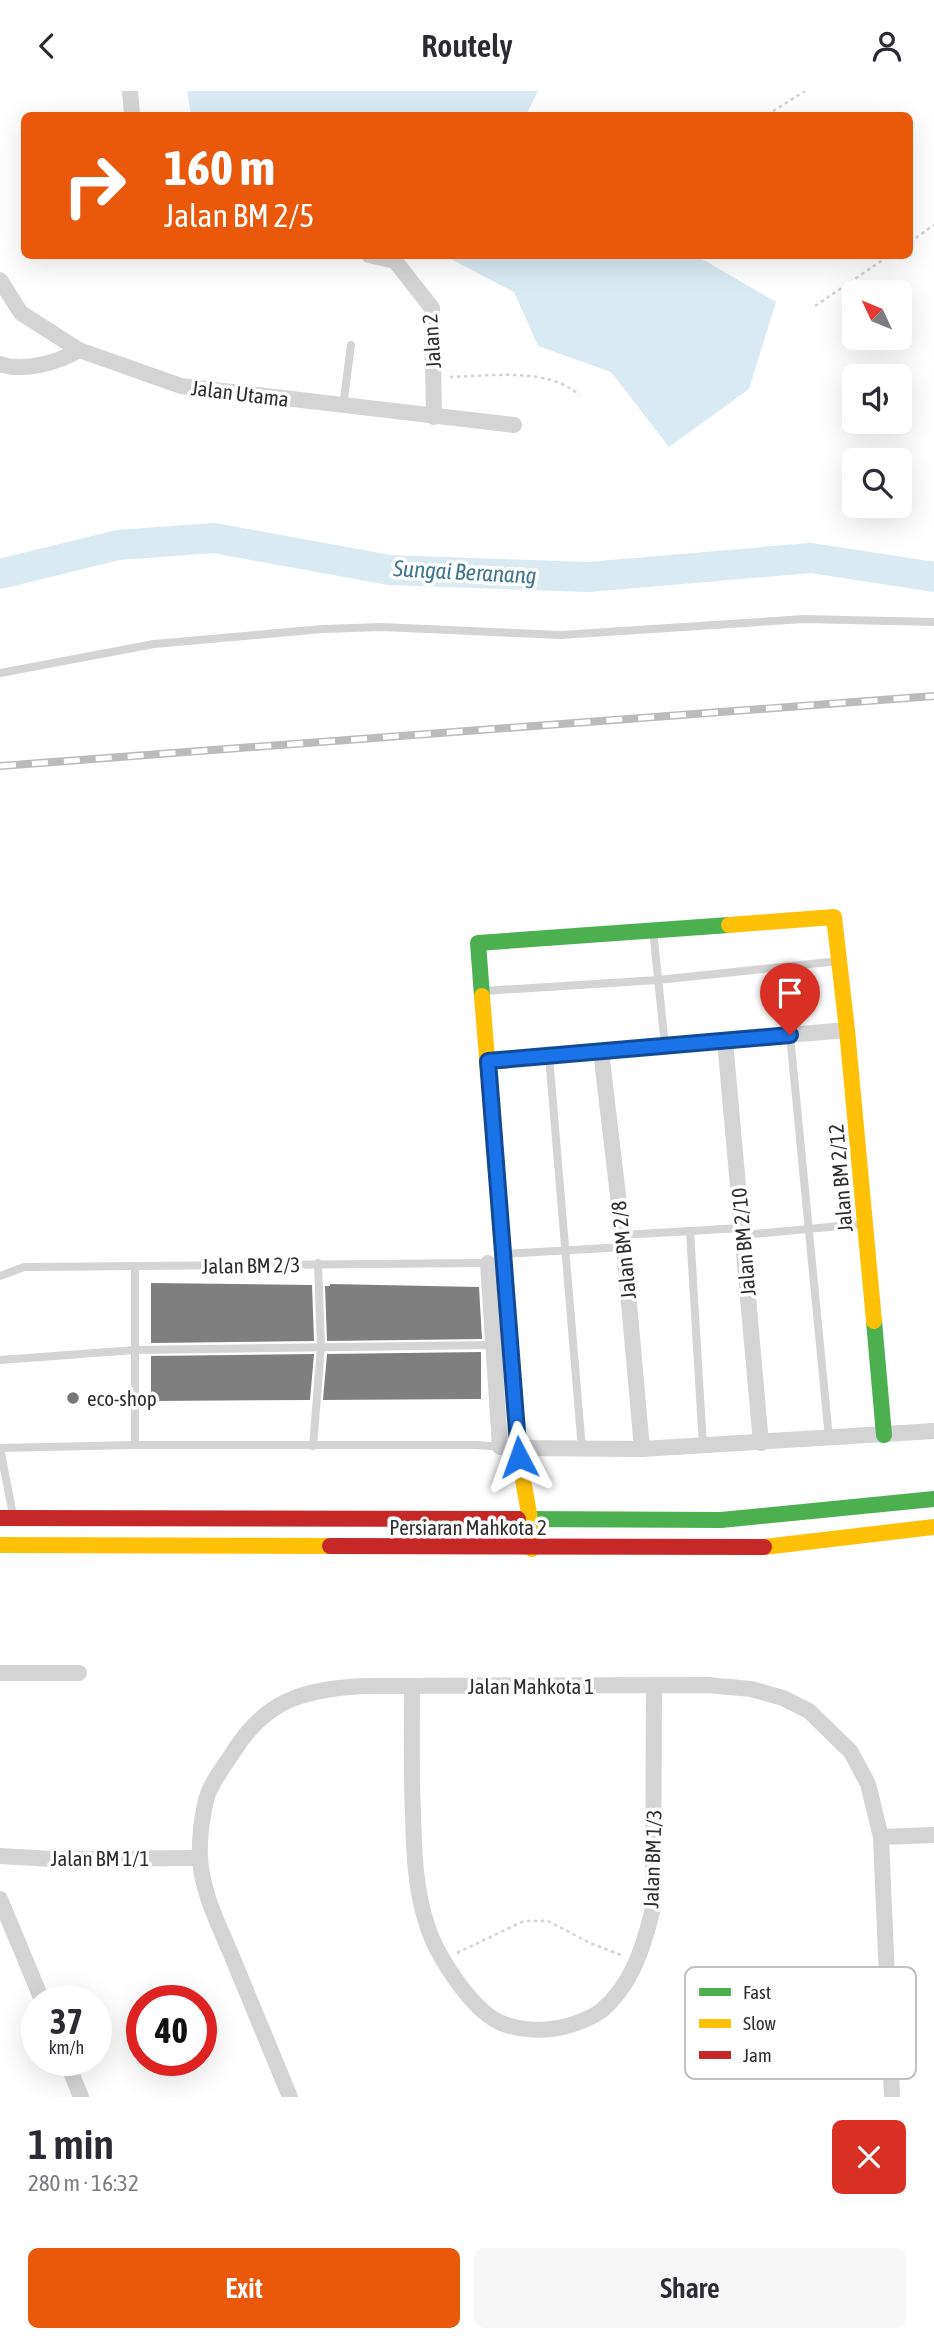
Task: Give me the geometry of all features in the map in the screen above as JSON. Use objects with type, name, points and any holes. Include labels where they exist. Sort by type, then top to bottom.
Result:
[{"type":"main road","name":"Jalan BM 2/12","points":[[653,930],[834,917],[884,1435]]},
{"type":"main road","points":[[532,1549],[530,1519],[518,1448],[499,1260],[488,1061],[478,943],[653,930]]},
{"type":"main road","name":"Persiaran Mahkota 2","points":[[7,1518],[721,1520],[934,1499]]},
{"type":"main road","name":"Persiaran Mahkota 2","points":[[0,1545],[753,1548],[934,1527]]},
{"type":"street","points":[[130,91],[132,112]]},
{"type":"street","name":"Jalan 2","points":[[386,259],[395,261],[432,307],[434,417]]},
{"type":"street","name":"Jalan Utama","points":[[0,280],[21,313],[79,350],[181,386],[514,425]]},
{"type":"street","points":[[0,364],[10,367],[40,364],[70,356],[79,350]]},
{"type":"street","points":[[488,1061],[847,1031]]},
{"type":"street","name":"Jalan BM 2/10","points":[[725,1041],[761,1443]]},
{"type":"street","name":"Jalan BM 2/8","points":[[601,1051],[623,1241],[642,1449]]},
{"type":"street","points":[[499,1260],[493,1345],[500,1447]]},
{"type":"street","points":[[518,1448],[642,1449],[934,1431]]},
{"type":"street","points":[[0,1673],[79,1673]]},
{"type":"street","name":"Jalan BM 1/3","points":[[412,1686],[411,1772],[415,1873],[427,1927],[442,1960],[458,1984],[498,2021],[534,2029],[556,2029],[579,2023],[600,2011],[617,1993],[637,1961],[646,1938],[653,1908],[654,1685]]},
{"type":"street","name":"Jalan Mahkota 1","points":[[290,2097],[204,1886],[200,1858],[201,1830],[207,1798],[239,1743],[262,1717],[290,1698],[322,1689],[362,1686],[707,1685],[751,1689],[783,1698],[808,1711],[851,1752],[868,1784],[881,1837],[886,1967]]},
{"type":"street","points":[[881,1837],[934,1835]]},
{"type":"street","name":"Jalan BM 1/1","points":[[0,1856],[52,1859],[200,1858]]},
{"type":"street","points":[[0,1899],[36,1985]]},
{"type":"street","points":[[72,2076],[81,2097]]},
{"type":"street","name":"Jalan Mahkota 1","points":[[891,2079],[892,2097]]},
{"type":"lane","points":[[343,406],[351,345]]},
{"type":"lane","points":[[0,673],[154,644],[323,629],[382,627],[561,635],[804,619],[934,622]]},
{"type":"lane","points":[[653,930],[665,1046]]},
{"type":"lane","points":[[483,991],[658,980],[839,961]]},
{"type":"lane","points":[[790,1035],[829,1438]]},
{"type":"lane","points":[[549,1056],[582,1449]]},
{"type":"lane","name":"Jalan BM 2/3","points":[[0,1276],[24,1267],[499,1260],[690,1231],[810,1229],[865,1224]]},
{"type":"lane","points":[[690,1231],[703,1446]]},
{"type":"lane","points":[[313,1446],[321,1347],[318,1263]]},
{"type":"lane","points":[[135,1267],[135,1445]]},
{"type":"lane","points":[[0,1360],[135,1350],[493,1345]]},
{"type":"lane","points":[[7,1518],[0,1448],[135,1445],[518,1448]]},
{"type":"path","points":[[772,112],[804,91]]},
{"type":"path","points":[[913,240],[934,225]]},
{"type":"path","points":[[815,306],[884,259]]},
{"type":"path","points":[[433,377],[534,376],[569,386],[579,395]]},
{"type":"path","points":[[442,1960],[524,1921],[548,1921],[590,1943],[637,1961]]},
{"type":"shaded area","points":[[187,91],[538,91],[528,112],[190,112]]},
{"type":"shaded area","points":[[451,259],[702,259],[776,302],[749,389],[669,447],[611,372],[538,346],[514,292]]},
{"type":"building","points":[[151,1283],[312,1285],[314,1341],[151,1343]]},
{"type":"building","points":[[325,1286],[479,1287],[482,1339],[327,1341]]},
{"type":"building","points":[[481,1352],[481,1399],[323,1400],[327,1354]]},
{"type":"building","points":[[314,1354],[310,1400],[151,1401],[151,1356]]},
{"type":"waterway","name":"Sungai Beranang","points":[[0,574],[118,545],[214,538],[389,570],[588,577],[811,558],[934,577]]},
{"type":"railway","points":[[0,766],[934,696]]},
{"type":"traffic: fast","points":[[482,996],[478,943],[729,925]]},
{"type":"traffic: fast","points":[[874,1321],[884,1435]]},
{"type":"traffic: fast","points":[[518,1519],[721,1520],[934,1499]]},
{"type":"traffic: slow","points":[[729,925],[834,917],[874,1321]]},
{"type":"traffic: slow","points":[[482,996],[519,1457],[530,1519],[532,1549]]},
{"type":"traffic: slow","points":[[764,1547],[934,1527]]},
{"type":"traffic: slow","points":[[0,1545],[330,1546]]},
{"type":"traffic: jam","points":[[0,1518],[518,1519]]},
{"type":"traffic: jam","points":[[330,1546],[764,1547]]},
{"type":"place","name":"eco-shop","points":[[73,1398]]},
{"type":"route","points":[[519,1457],[488,1061],[790,1035]]}]
